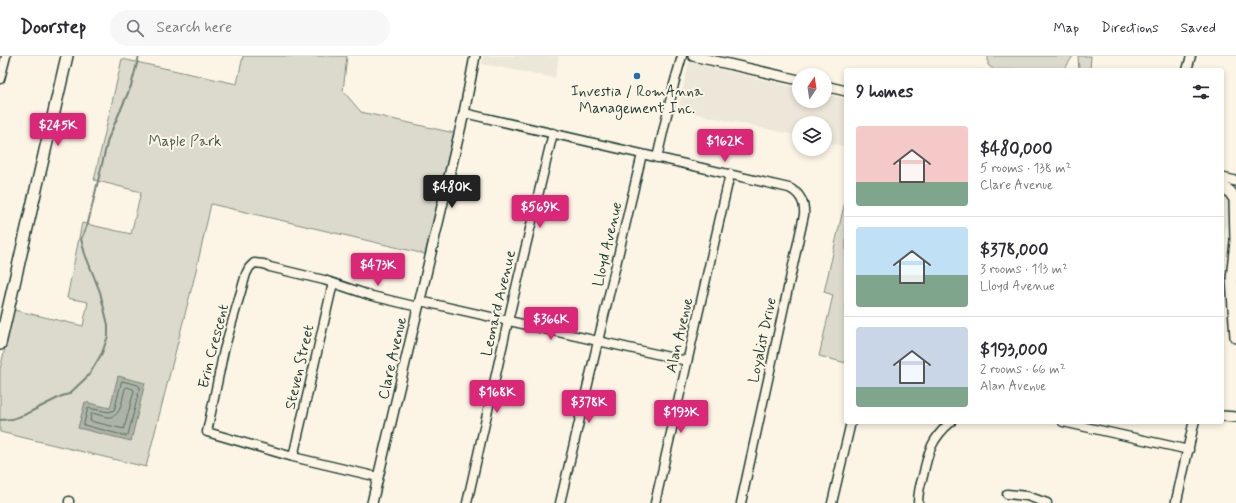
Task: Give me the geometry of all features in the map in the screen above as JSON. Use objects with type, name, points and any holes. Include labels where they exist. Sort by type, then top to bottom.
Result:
[{"type":"main road","points":[[0,344],[67,56]]},
{"type":"main road","points":[[1224,187],[1233,194],[1235,199],[1236,241],[1232,279],[1236,337]]},
{"type":"street","points":[[0,79],[6,56]]},
{"type":"street","name":"Clare Avenue","points":[[372,503],[464,113],[475,56]]},
{"type":"street","points":[[658,158],[674,84],[682,56]]},
{"type":"street","points":[[693,56],[792,78]]},
{"type":"street","points":[[1187,68],[1190,56]]},
{"type":"street","points":[[832,88],[844,91]]},
{"type":"street","points":[[464,113],[730,174]]},
{"type":"street","name":"Leonard Avenue","points":[[468,503],[508,321],[552,133]]},
{"type":"street","name":"Lloyd Avenue","points":[[560,503],[642,154]]},
{"type":"street","name":"Loyalist Drive","points":[[730,174],[795,191],[801,198],[804,206],[804,215],[741,503]]},
{"type":"street","name":"Alan Avenue","points":[[655,503],[730,174]]},
{"type":"street","points":[[1224,178],[1236,181]]},
{"type":"street","name":"Erin Crescent","points":[[378,477],[293,457],[208,432],[224,350],[246,274],[249,268],[254,264],[264,264],[270,267],[333,283],[372,296],[508,321],[687,361]]},
{"type":"street","name":"Steven Street","points":[[293,457],[333,283]]},
{"type":"street","points":[[1224,416],[1236,417]]},
{"type":"street","points":[[832,503],[851,424]]},
{"type":"street","points":[[918,503],[920,487],[931,446],[936,436],[949,424]]},
{"type":"street","points":[[1072,424],[1189,450]]},
{"type":"street","points":[[1176,503],[1194,424]]},
{"type":"street","points":[[1007,494],[1027,496],[1047,503]]},
{"type":"shaded area","points":[[483,56],[559,56],[555,78],[482,64]]},
{"type":"shaded area","points":[[689,62],[792,86],[792,108],[832,108],[832,96],[844,99],[843,146],[832,144],[832,116],[792,116],[792,134],[678,110]]},
{"type":"shaded area","points":[[1224,195],[1228,198],[1229,210],[1224,238]]},
{"type":"green space","name":"Maple Park","points":[[243,56],[347,56],[343,91],[361,112],[454,133],[425,254],[211,204],[195,275],[146,467],[0,432],[0,369],[14,310],[83,326],[88,302],[67,298],[82,223],[131,234],[141,192],[94,180],[122,59],[237,84]]},
{"type":"green space","points":[[988,56],[1073,56],[1065,68],[992,68],[988,65]]},
{"type":"green space","points":[[1078,56],[1091,56],[1090,68],[1079,68]]},
{"type":"green space","points":[[844,206],[844,362],[819,356],[833,295],[824,292]]},
{"type":"water","points":[[118,376],[145,383],[131,441],[78,428],[85,402],[110,408]]},
{"type":"waterway","points":[[0,420],[12,419],[24,415],[69,394],[89,375],[102,353],[108,336],[108,325],[100,292],[85,254],[81,239],[88,223],[108,139],[131,86],[139,56]]},
{"type":"place","name":"Investia / RomAnna Management Inc.","points":[[637,76]]}]
